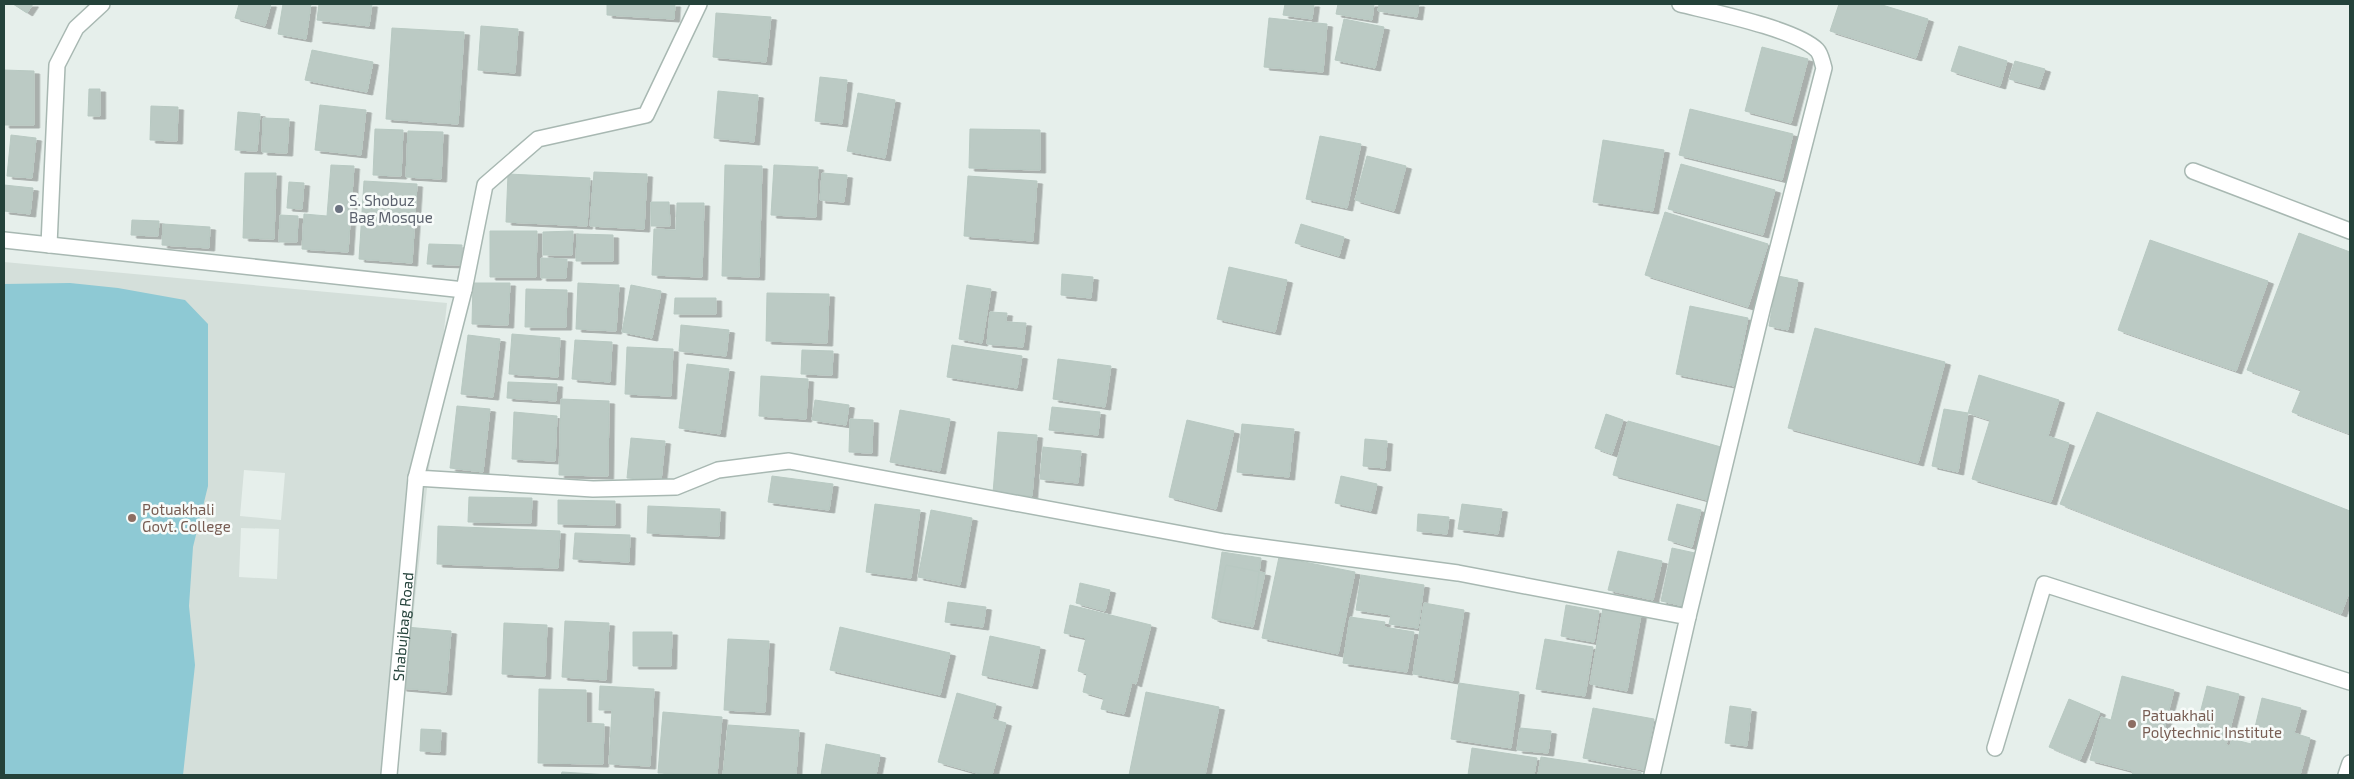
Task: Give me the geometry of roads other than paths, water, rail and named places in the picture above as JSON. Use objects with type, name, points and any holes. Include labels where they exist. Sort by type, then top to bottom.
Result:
[{"type":"street","points":[[49,245],[57,66],[76,28],[102,4]]},
{"type":"street","name":"Shabujbag Road","points":[[389,775],[416,478],[464,290],[485,185],[538,139],[646,115],[699,4]]},
{"type":"street","points":[[1652,775],[1763,306],[1824,68],[1818,51],[1805,42],[1772,28],[1680,4]]},
{"type":"street","points":[[2193,171],[2350,231]]},
{"type":"street","points":[[4,240],[464,290]]},
{"type":"street","points":[[416,478],[593,489],[676,487],[718,470],[790,461],[1226,542],[1458,573],[1688,617]]},
{"type":"street","points":[[1995,748],[2044,584],[2350,682]]},
{"type":"street","points":[[2346,775],[2350,763]]},
{"type":"water","points":[[70,283],[118,288],[185,300],[208,324],[208,486],[193,547],[189,606],[195,665],[183,775],[4,775],[4,284]]},
{"type":"place","name":"S. Shobuz Bag Mosque","points":[[339,209]]},
{"type":"place","name":"Potuakhali Govt. College","points":[[132,518]]},
{"type":"place","name":"Patuakhali Polytechnic Institute","points":[[2132,724]]}]
